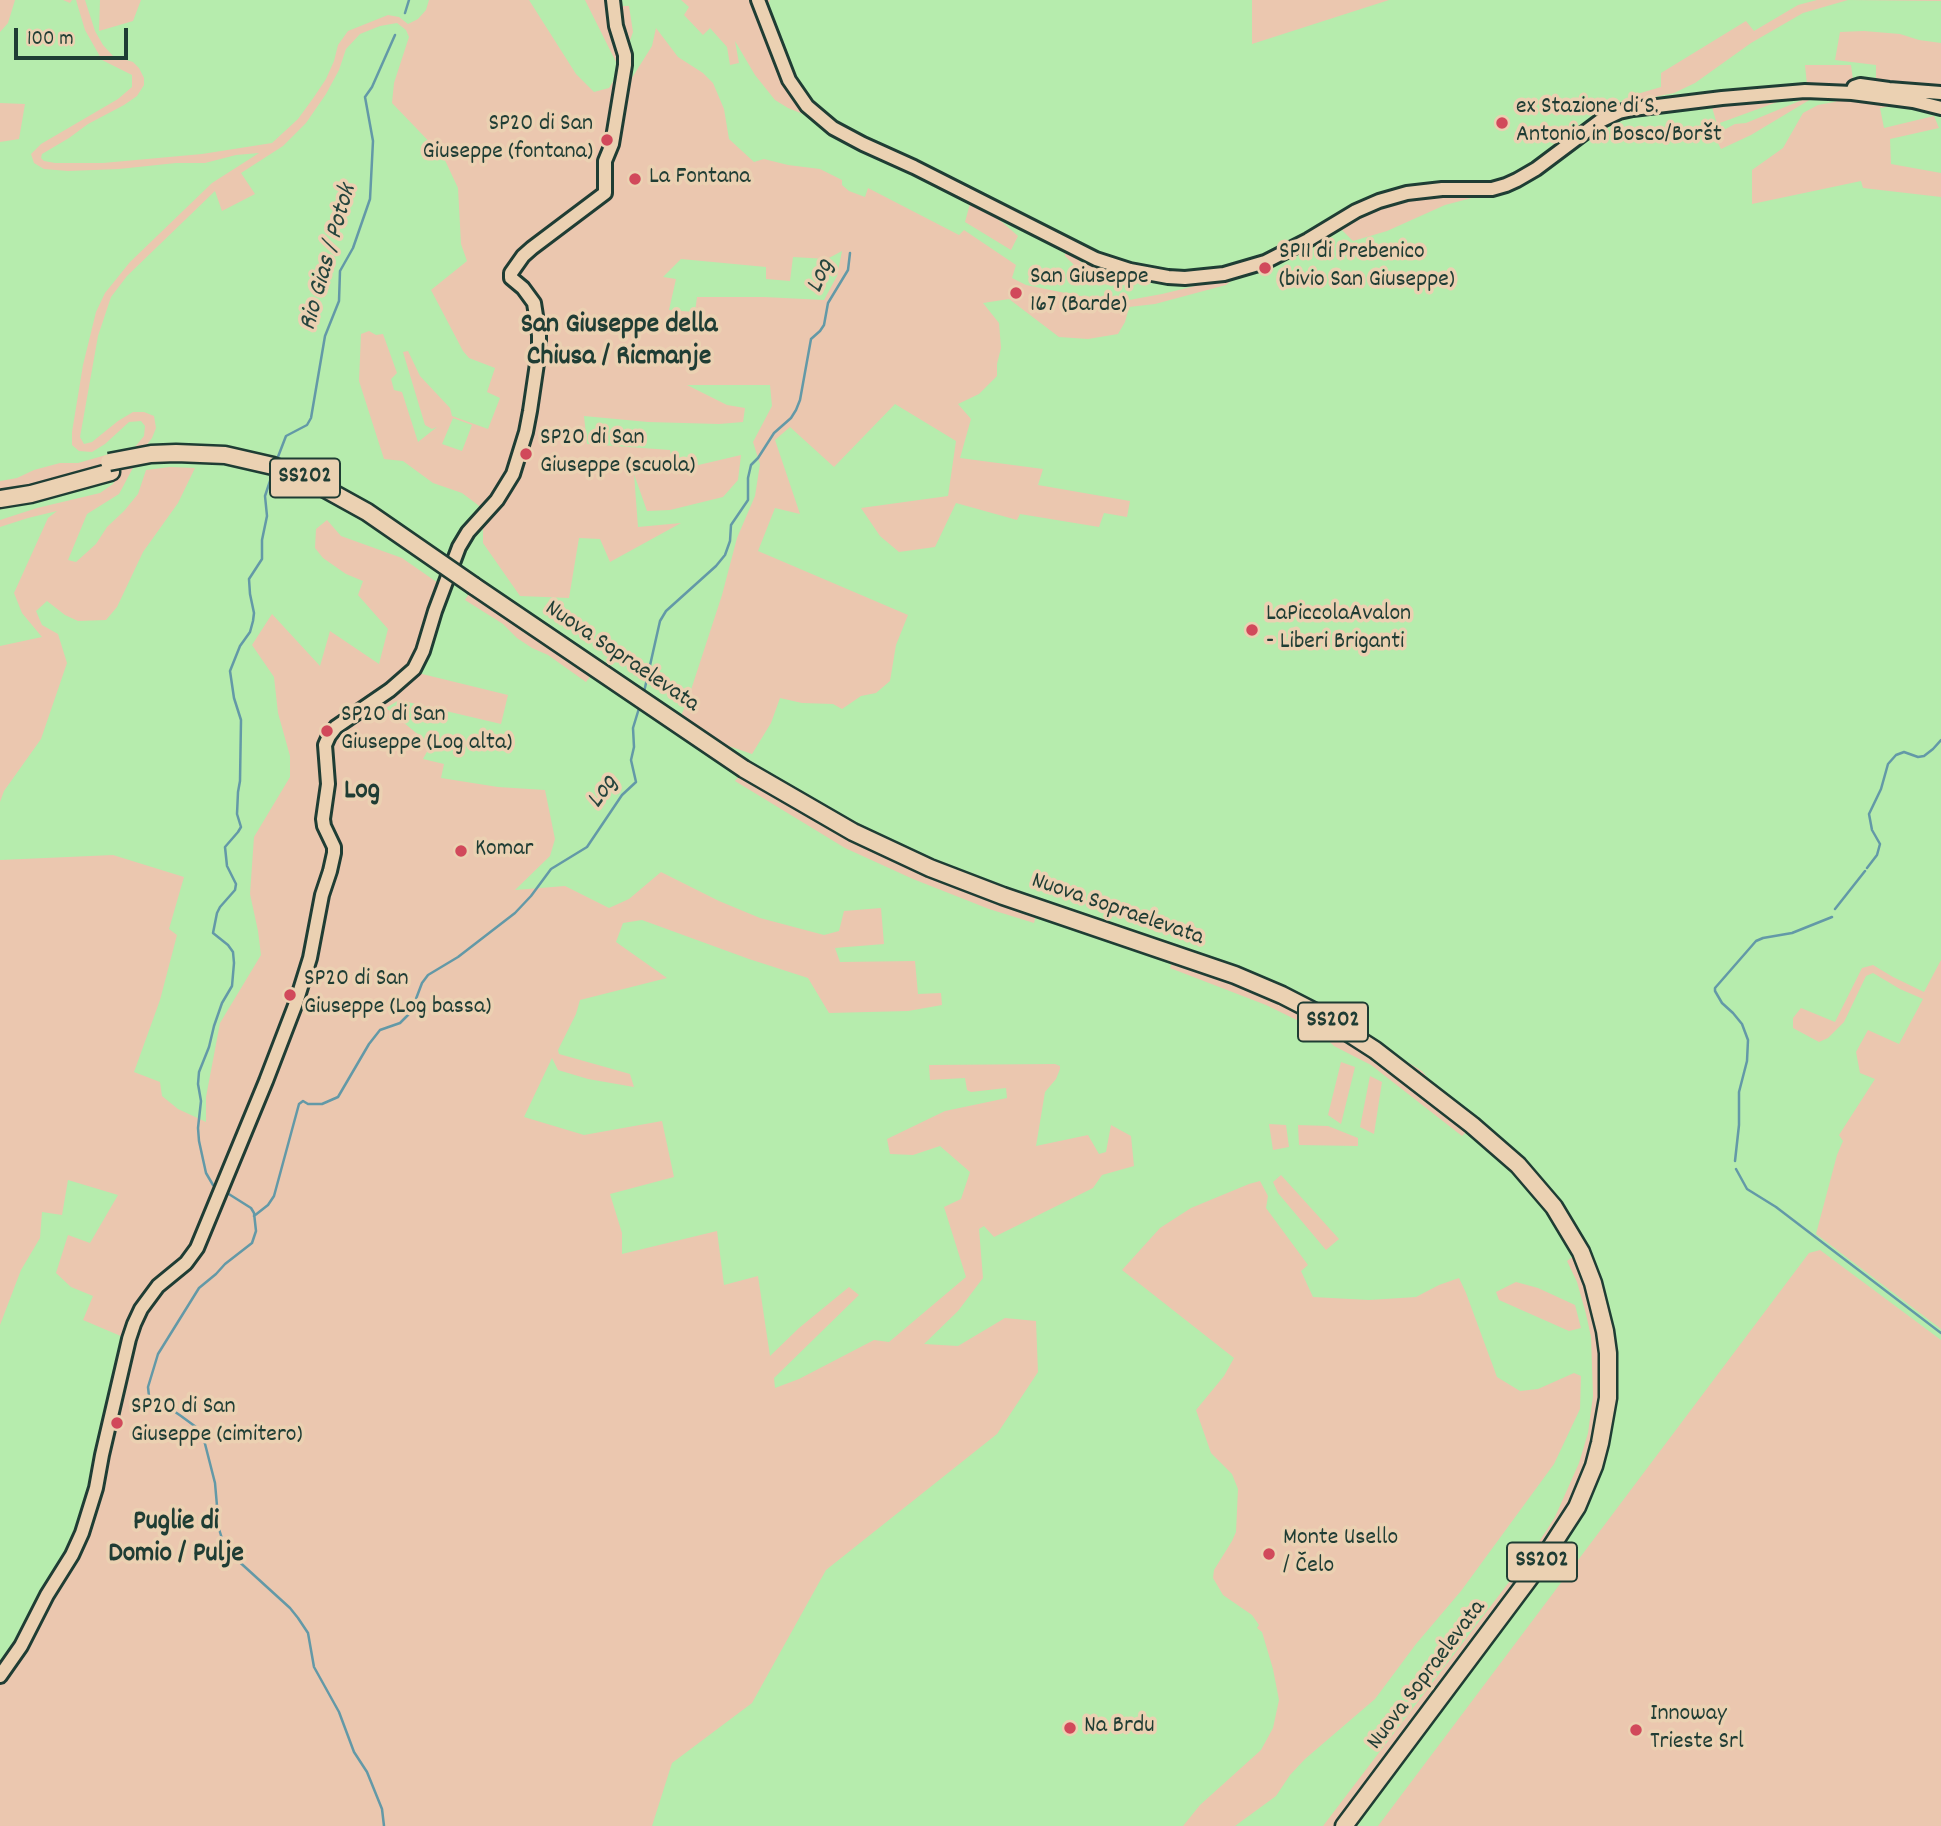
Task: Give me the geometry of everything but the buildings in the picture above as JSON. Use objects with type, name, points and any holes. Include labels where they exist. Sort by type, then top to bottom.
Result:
[{"type":"highway","name":"Nuova Sopraelevata","points":[[0,499],[31,494],[151,454],[225,456],[273,466],[312,481],[367,513],[472,590],[593,673],[829,829],[888,859],[963,891],[1173,958],[1261,996],[1316,1023],[1503,1151],[1532,1180],[1562,1219],[1600,1307],[1609,1377],[1601,1443],[1587,1486],[1566,1527],[1344,1826]]},
{"type":"highway","name":"Nuova Sopraelevata","points":[[0,490],[110,467]]},
{"type":"highway","name":"Nuova Sopraelevata","points":[[1332,1826],[1532,1560],[1557,1522],[1578,1482],[1592,1441],[1599,1377],[1596,1333],[1577,1254]]},
{"type":"street","points":[[0,1675],[21,1646],[82,1533],[96,1488],[134,1324],[158,1286],[186,1263],[197,1248],[296,1003],[310,958],[322,895],[334,853],[323,819],[328,796],[326,745],[329,736],[336,727],[398,684],[414,669],[460,547],[468,532],[497,500],[513,474],[530,411],[539,335],[534,303],[511,278],[511,273],[532,248],[604,194],[604,169],[614,137],[625,65],[613,0]]},
{"type":"street","points":[[758,0],[789,80],[807,106],[833,128],[1096,259],[1130,270],[1168,277],[1224,274],[1265,262],[1356,211],[1407,193],[1442,189],[1492,189],[1506,185],[1536,169],[1600,121],[1619,112],[1780,92],[1852,93],[1913,101],[1941,108]]},
{"type":"street","points":[[1852,93],[1854,87],[1860,85],[1941,93]]},
{"type":"green space","points":[[15,0],[63,0],[70,3],[76,0],[85,30],[102,60],[132,75],[132,87],[118,99],[41,144],[31,154],[34,163],[44,169],[68,171],[119,169],[205,163],[236,155],[259,153],[212,183],[130,262],[105,293],[96,312],[83,365],[72,445],[79,451],[92,452],[129,422],[141,421],[145,426],[144,436],[113,484],[100,493],[0,520],[0,505],[113,478],[106,455],[78,463],[60,463],[0,481],[0,142],[19,139],[25,104],[0,103],[0,32],[8,23]]},
{"type":"green space","points":[[85,0],[100,0],[99,31],[133,21],[141,0],[429,0],[426,10],[418,19],[408,24],[399,17],[388,15],[348,31],[338,45],[326,79],[314,97],[298,119],[272,143],[202,154],[103,163],[44,161],[42,154],[88,124],[124,105],[137,96],[144,85],[144,78],[133,62],[113,56],[103,45],[95,31]]},
{"type":"green space","points":[[529,0],[585,0],[620,70],[609,88],[594,92],[576,74]]},
{"type":"green space","points":[[619,0],[681,0],[689,7],[684,15],[703,35],[710,28],[727,47],[730,65],[739,63],[735,41],[755,75],[775,100],[813,118],[852,144],[971,200],[965,222],[1011,250],[1018,236],[981,205],[1065,247],[1065,256],[1089,280],[1112,286],[1115,273],[1081,262],[1074,256],[1073,251],[1096,263],[1212,279],[1195,286],[1129,300],[1080,296],[1026,285],[1012,278],[1016,265],[964,230],[959,235],[868,188],[865,197],[849,191],[842,185],[842,180],[820,169],[764,159],[754,162],[729,139],[724,109],[713,83],[678,57],[656,28],[652,46],[630,81],[628,46],[633,32],[629,6],[620,6]]},
{"type":"green space","points":[[770,0],[1252,0],[1252,44],[1389,0],[1817,0],[1798,5],[1754,31],[1746,21],[1661,73],[1661,87],[1637,94],[1630,105],[1527,169],[1509,177],[1476,185],[1429,184],[1313,231],[1277,251],[1240,265],[1190,273],[1132,266],[1107,258],[857,137],[838,125],[815,106],[798,84],[766,9]]},
{"type":"green space","points":[[1848,0],[1941,1],[1941,43],[1900,34],[1840,32],[1835,60],[1876,65],[1876,80],[1853,80],[1851,65],[1805,65],[1807,85],[1727,91],[1646,102],[1695,83],[1751,43],[1803,13]]},
{"type":"green space","points":[[397,23],[406,30],[409,37],[394,83],[392,103],[443,156],[458,188],[461,244],[467,261],[431,290],[463,351],[469,358],[495,368],[487,392],[500,398],[488,429],[452,416],[450,408],[420,376],[408,351],[403,352],[425,425],[432,429],[437,427],[418,442],[402,392],[394,390],[391,379],[397,373],[383,334],[376,335],[369,331],[361,334],[359,381],[384,459],[403,461],[433,483],[462,493],[482,508],[471,523],[458,533],[438,583],[402,558],[341,536],[327,520],[316,529],[315,548],[323,558],[346,574],[363,581],[358,595],[388,629],[379,664],[330,631],[320,666],[272,614],[252,645],[274,677],[278,713],[290,756],[290,777],[254,837],[250,894],[261,955],[220,1023],[206,1097],[206,1122],[178,1109],[162,1096],[160,1082],[134,1072],[160,1000],[177,935],[169,929],[184,877],[113,855],[0,860],[0,802],[4,791],[41,739],[67,663],[58,634],[42,625],[36,611],[47,601],[78,621],[106,620],[117,607],[143,552],[178,503],[195,468],[146,470],[138,494],[107,527],[96,544],[76,562],[68,560],[87,514],[119,494],[156,428],[154,416],[133,412],[92,442],[84,444],[80,437],[98,336],[111,297],[127,276],[215,191],[222,211],[255,194],[241,173],[283,146],[306,123],[339,70],[346,49],[360,34]]},
{"type":"green space","points":[[1824,96],[1845,98],[1818,105],[1803,113],[1783,148],[1752,170],[1752,204],[1861,181],[1863,188],[1941,197],[1941,960],[1924,992],[1873,965],[1862,968],[1835,1022],[1801,1008],[1793,1018],[1793,1028],[1819,1042],[1828,1038],[1844,1022],[1866,976],[1873,973],[1923,999],[1899,1044],[1868,1030],[1856,1052],[1860,1073],[1875,1079],[1839,1135],[1843,1141],[1816,1234],[1941,1329],[1941,1340],[1820,1250],[1809,1253],[1378,1826],[1353,1826],[1551,1564],[1575,1528],[1603,1468],[1616,1392],[1586,1247],[1567,1261],[1577,1282],[1591,1337],[1593,1396],[1588,1433],[1579,1463],[1555,1517],[1535,1548],[1323,1826],[1235,1826],[1276,1796],[1305,1759],[1375,1699],[1416,1644],[1461,1591],[1554,1464],[1580,1409],[1581,1376],[1574,1373],[1538,1389],[1520,1391],[1497,1377],[1459,1278],[1416,1297],[1369,1300],[1313,1297],[1301,1271],[1308,1265],[1266,1208],[1268,1196],[1260,1181],[1249,1184],[1191,1208],[1160,1228],[1122,1270],[1234,1358],[1224,1376],[1196,1410],[1211,1453],[1232,1474],[1238,1489],[1236,1532],[1214,1570],[1213,1578],[1223,1595],[1252,1615],[1259,1625],[1257,1628],[1262,1632],[1279,1700],[1273,1728],[1261,1750],[1200,1805],[1183,1826],[652,1826],[672,1763],[752,1703],[826,1570],[997,1434],[1038,1372],[1036,1321],[1005,1318],[958,1346],[924,1344],[958,1311],[983,1278],[979,1229],[984,1226],[994,1237],[1093,1188],[1102,1175],[1134,1166],[1131,1136],[1111,1125],[1106,1152],[1099,1154],[1088,1135],[1036,1146],[1045,1092],[1056,1079],[1060,1069],[1060,1066],[1055,1064],[929,1065],[930,1080],[965,1078],[967,1090],[971,1092],[1006,1088],[1007,1098],[945,1111],[887,1139],[890,1154],[913,1155],[940,1146],[970,1172],[961,1199],[944,1207],[966,1277],[889,1342],[874,1340],[799,1379],[775,1388],[774,1378],[859,1295],[849,1287],[770,1356],[758,1276],[724,1285],[717,1231],[622,1254],[622,1233],[610,1194],[674,1177],[662,1121],[584,1135],[524,1117],[552,1058],[558,1070],[588,1079],[634,1087],[630,1074],[559,1054],[558,1050],[580,1000],[667,978],[616,942],[623,923],[642,920],[808,978],[829,1013],[908,1011],[942,1005],[941,993],[918,994],[915,961],[840,962],[835,948],[884,944],[881,908],[844,911],[839,931],[824,935],[760,918],[661,872],[629,899],[609,908],[565,886],[515,890],[550,856],[555,839],[545,790],[498,787],[441,778],[444,764],[423,759],[428,750],[438,751],[386,708],[399,700],[501,724],[508,695],[418,673],[424,642],[443,609],[472,537],[483,525],[483,543],[520,596],[569,598],[579,538],[600,539],[610,562],[681,523],[638,527],[634,474],[647,511],[670,510],[723,497],[738,480],[741,455],[673,471],[670,450],[587,444],[584,416],[648,422],[743,422],[745,408],[727,405],[687,385],[770,385],[772,406],[753,442],[760,464],[755,496],[737,538],[722,595],[676,728],[752,754],[771,723],[780,698],[802,703],[833,704],[842,709],[861,696],[876,693],[890,681],[896,645],[908,615],[758,551],[775,508],[800,514],[775,440],[790,427],[834,467],[895,404],[956,441],[948,496],[861,508],[880,536],[899,552],[935,547],[956,503],[1017,520],[1020,514],[1099,527],[1104,513],[1127,517],[1130,501],[1038,485],[1043,469],[960,458],[971,419],[958,404],[979,394],[997,376],[1001,348],[999,323],[983,303],[1009,299],[1059,337],[1088,339],[1118,334],[1129,307],[1155,304],[1226,285],[1240,274],[1338,226],[1353,241],[1387,231],[1445,205],[1506,189],[1599,126],[1621,115],[1711,104],[1717,124],[1780,101],[1807,98],[1746,123],[1735,124],[1714,135],[1721,149],[1751,135],[1811,99]],"holes":[[[474,586],[523,608],[543,621],[596,669],[586,682],[548,655],[517,638],[503,624],[465,600]],[[749,764],[866,830],[975,878],[1040,902],[1034,923],[989,909],[913,879],[845,848],[735,781]],[[1177,947],[1269,983],[1404,1060],[1422,1071],[1438,1090],[1477,1121],[1462,1136],[1371,1065],[1334,1046],[1317,1030],[1266,1005],[1170,968]],[[1341,1062],[1355,1067],[1341,1124],[1328,1115]],[[1370,1076],[1382,1082],[1374,1134],[1360,1127]],[[1269,1124],[1286,1125],[1289,1147],[1273,1150]],[[1298,1125],[1328,1126],[1358,1138],[1358,1146],[1299,1145]],[[1281,1175],[1339,1239],[1326,1250],[1278,1193],[1273,1182]],[[1516,1282],[1538,1288],[1575,1305],[1581,1328],[1569,1331],[1499,1300],[1496,1292]]]},
{"type":"green space","points":[[1905,104],[1941,113],[1941,173],[1891,164],[1890,139],[1939,128],[1934,116],[1884,128],[1880,108]]},
{"type":"green space","points":[[842,251],[837,276],[824,300],[697,297],[695,312],[669,310],[676,279],[663,277],[681,259],[766,267],[766,279],[790,281],[793,257],[827,259]]},
{"type":"green space","points":[[453,418],[472,425],[462,451],[442,444]]},
{"type":"green space","points":[[57,511],[48,518],[14,593],[22,613],[42,637],[0,646],[0,527]]},
{"type":"green space","points":[[68,1180],[118,1195],[90,1243],[68,1235],[56,1273],[71,1287],[93,1296],[83,1320],[123,1337],[76,1534],[54,1578],[0,1663],[0,1325],[21,1270],[40,1238],[42,1212],[62,1215]]},
{"type":"waterway","name":"Rio Gias / Potok","points":[[405,13],[409,0]]},
{"type":"waterway","name":"Rio Gias / Potok","points":[[276,462],[286,436],[307,425],[311,418],[325,336],[339,301],[340,271],[353,248],[370,199],[373,141],[365,97],[395,35]]},
{"type":"waterway","name":"Log","points":[[644,692],[660,621],[666,611],[725,555],[730,541],[731,525],[748,500],[751,465],[774,433],[796,410],[811,339],[824,325],[828,303],[848,270],[850,253]]},
{"type":"waterway","name":"Rio Gias / Potok","points":[[218,1187],[213,1185],[206,1173],[199,1141],[201,1101],[198,1084],[199,1072],[214,1026],[222,1003],[232,986],[233,952],[213,933],[217,913],[235,890],[236,884],[227,866],[225,847],[241,827],[237,814],[241,720],[230,671],[253,621],[249,579],[262,559],[262,540],[267,516],[265,496],[273,472]]},
{"type":"waterway","name":"Log","points":[[254,1216],[268,1205],[274,1196],[299,1104],[303,1101],[308,1104],[322,1104],[338,1097],[380,1030],[400,1023],[411,1012],[422,983],[428,975],[458,957],[515,913],[551,869],[587,847],[622,795],[636,782],[631,760],[634,747],[633,728],[640,705]]},
{"type":"waterway","points":[[1867,868],[1877,855],[1880,844],[1872,830],[1869,814],[1881,789],[1888,764],[1896,755],[1904,752],[1918,757],[1924,756],[1941,740]]},
{"type":"waterway","points":[[1835,909],[1865,871]]},
{"type":"waterway","points":[[1735,1161],[1739,1092],[1747,1061],[1748,1040],[1742,1024],[1722,1003],[1715,988],[1756,941],[1792,933],[1832,917]]},
{"type":"waterway","points":[[1736,1169],[1747,1189],[1776,1207],[1941,1333]]},
{"type":"waterway","points":[[149,1396],[148,1387],[158,1354],[199,1288],[252,1243],[256,1231],[254,1213],[251,1208],[224,1191]]},
{"type":"waterway","points":[[155,1402],[181,1416],[203,1436],[215,1483],[219,1529],[224,1545],[290,1608],[308,1633],[314,1667],[339,1712],[354,1752],[367,1772],[382,1809],[384,1826]]},
{"type":"place","name":"ex Stazione di S. Antonio in Bosco/Boršt","points":[[1502,123]]},
{"type":"place","name":"SP20 di San Giuseppe (fontana)","points":[[607,140]]},
{"type":"place","name":"La Fontana","points":[[635,179]]},
{"type":"place","name":"SP11 di Prebenico (bivio San Giuseppe)","points":[[1265,268]]},
{"type":"place","name":"San Giuseppe 167 (Barde)","points":[[1016,293]]},
{"type":"place","name":"SP20 di San Giuseppe (scuola)","points":[[526,454]]},
{"type":"place","name":"LaPiccolaAvalon - Liberi Briganti","points":[[1252,630]]},
{"type":"place","name":"SP20 di San Giuseppe (Log alta)","points":[[327,731]]},
{"type":"place","name":"Komar","points":[[461,851]]},
{"type":"place","name":"SP20 di San Giuseppe (Log bassa)","points":[[290,995]]},
{"type":"place","name":"SP20 di San Giuseppe (cimitero)","points":[[117,1423]]},
{"type":"place","name":"Monte Usello / Čelo","points":[[1269,1554]]},
{"type":"place","name":"Na Brdu","points":[[1070,1728]]},
{"type":"place","name":"Innoway Trieste Srl","points":[[1636,1730]]},
{"type":"district","name":"San Giuseppe della Chiusa / Ricmanje","points":[[619,343]]},
{"type":"district","name":"Log","points":[[362,793]]},
{"type":"district","name":"Puglie di Domio / Pulje","points":[[176,1540]]}]
